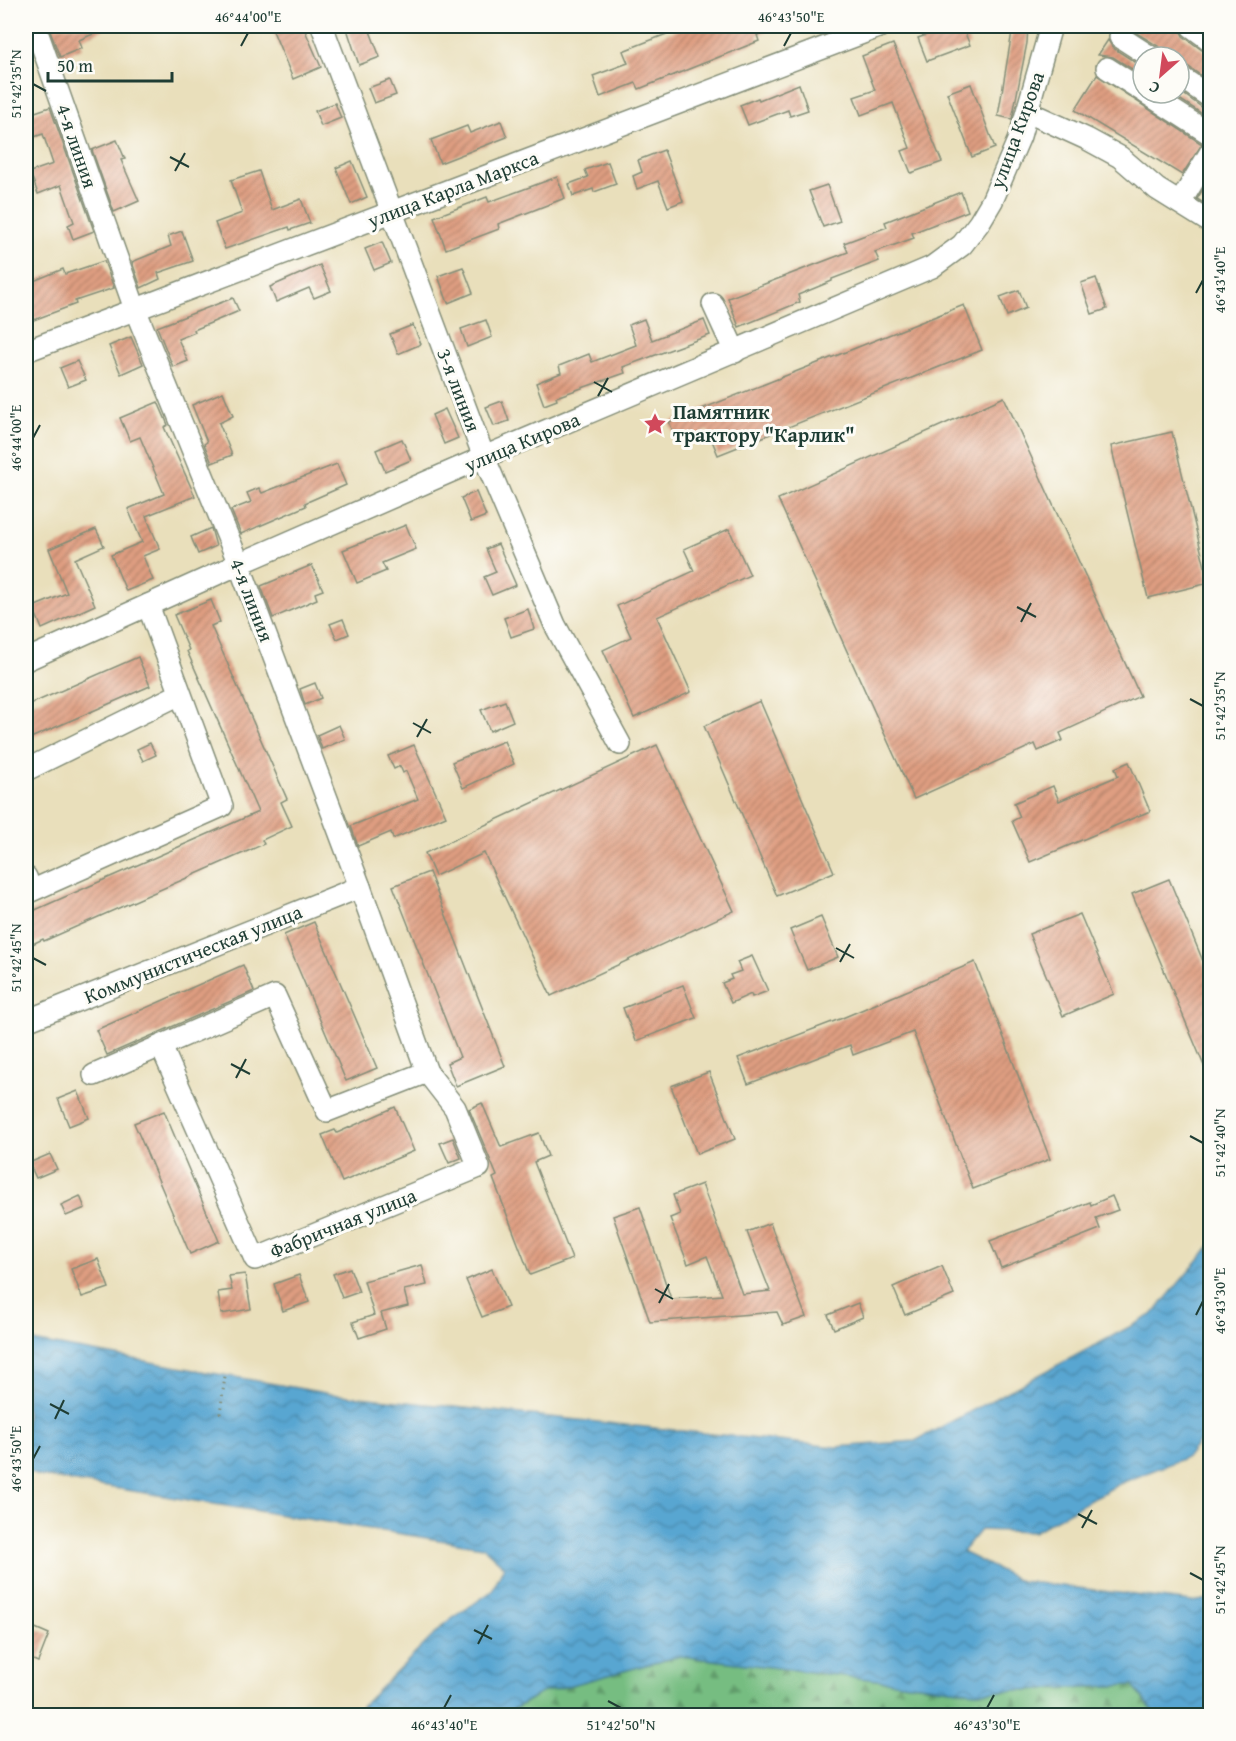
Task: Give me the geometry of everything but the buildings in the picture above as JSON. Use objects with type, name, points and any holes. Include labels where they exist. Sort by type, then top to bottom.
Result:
[{"type":"street","name":"4-я линия","points":[[35,26],[135,309],[238,564],[427,1072],[455,1108],[479,1167]]},
{"type":"street","name":"3-я линия","points":[[322,26],[484,458],[555,625],[620,744]]},
{"type":"street","name":"улица Карла Маркса","points":[[26,351],[881,26]]},
{"type":"street","name":"улица Кирова","points":[[26,660],[238,564],[921,273],[962,244],[979,223],[992,201],[1012,157],[1028,112],[1052,26]]},
{"type":"street","points":[[1191,26],[1210,40]]},
{"type":"street","points":[[1120,37],[1132,45]]},
{"type":"street","points":[[1107,68],[1131,84]]},
{"type":"street","points":[[1191,84],[1210,97]]},
{"type":"street","points":[[1164,105],[1210,134]]},
{"type":"street","points":[[1028,112],[1120,157],[1157,189],[1210,222]]},
{"type":"street","points":[[1180,203],[1209,160]]},
{"type":"street","points":[[713,304],[735,352]]},
{"type":"street","points":[[26,877],[31,891],[222,806],[148,605]]},
{"type":"street","points":[[26,770],[180,694]]},
{"type":"street","name":"Коммунистическая улица","points":[[26,1021],[360,887]]},
{"type":"street","points":[[94,1075],[275,996],[327,1111],[427,1072]]},
{"type":"street","name":"Фабричная улица","points":[[161,1046],[255,1259],[479,1167]]},
{"type":"path","points":[[220,1414],[225,1376]]},
{"type":"green space","points":[[680,1656],[976,1692],[1133,1685],[1156,1715],[503,1716],[541,1693]]},
{"type":"water","points":[[1210,1246],[1210,1427],[1187,1457],[1119,1484],[1033,1532],[980,1530],[962,1552],[1021,1581],[1192,1602],[1210,1599],[1210,1715],[1156,1715],[1133,1685],[976,1692],[680,1656],[541,1693],[503,1715],[353,1715],[446,1623],[492,1591],[504,1566],[483,1547],[39,1476],[26,1471],[26,1340],[331,1394],[836,1447],[915,1441],[1152,1315]]},
{"type":"place","name":"Памятник трактору \"Карлик\"","points":[[655,424]]}]
